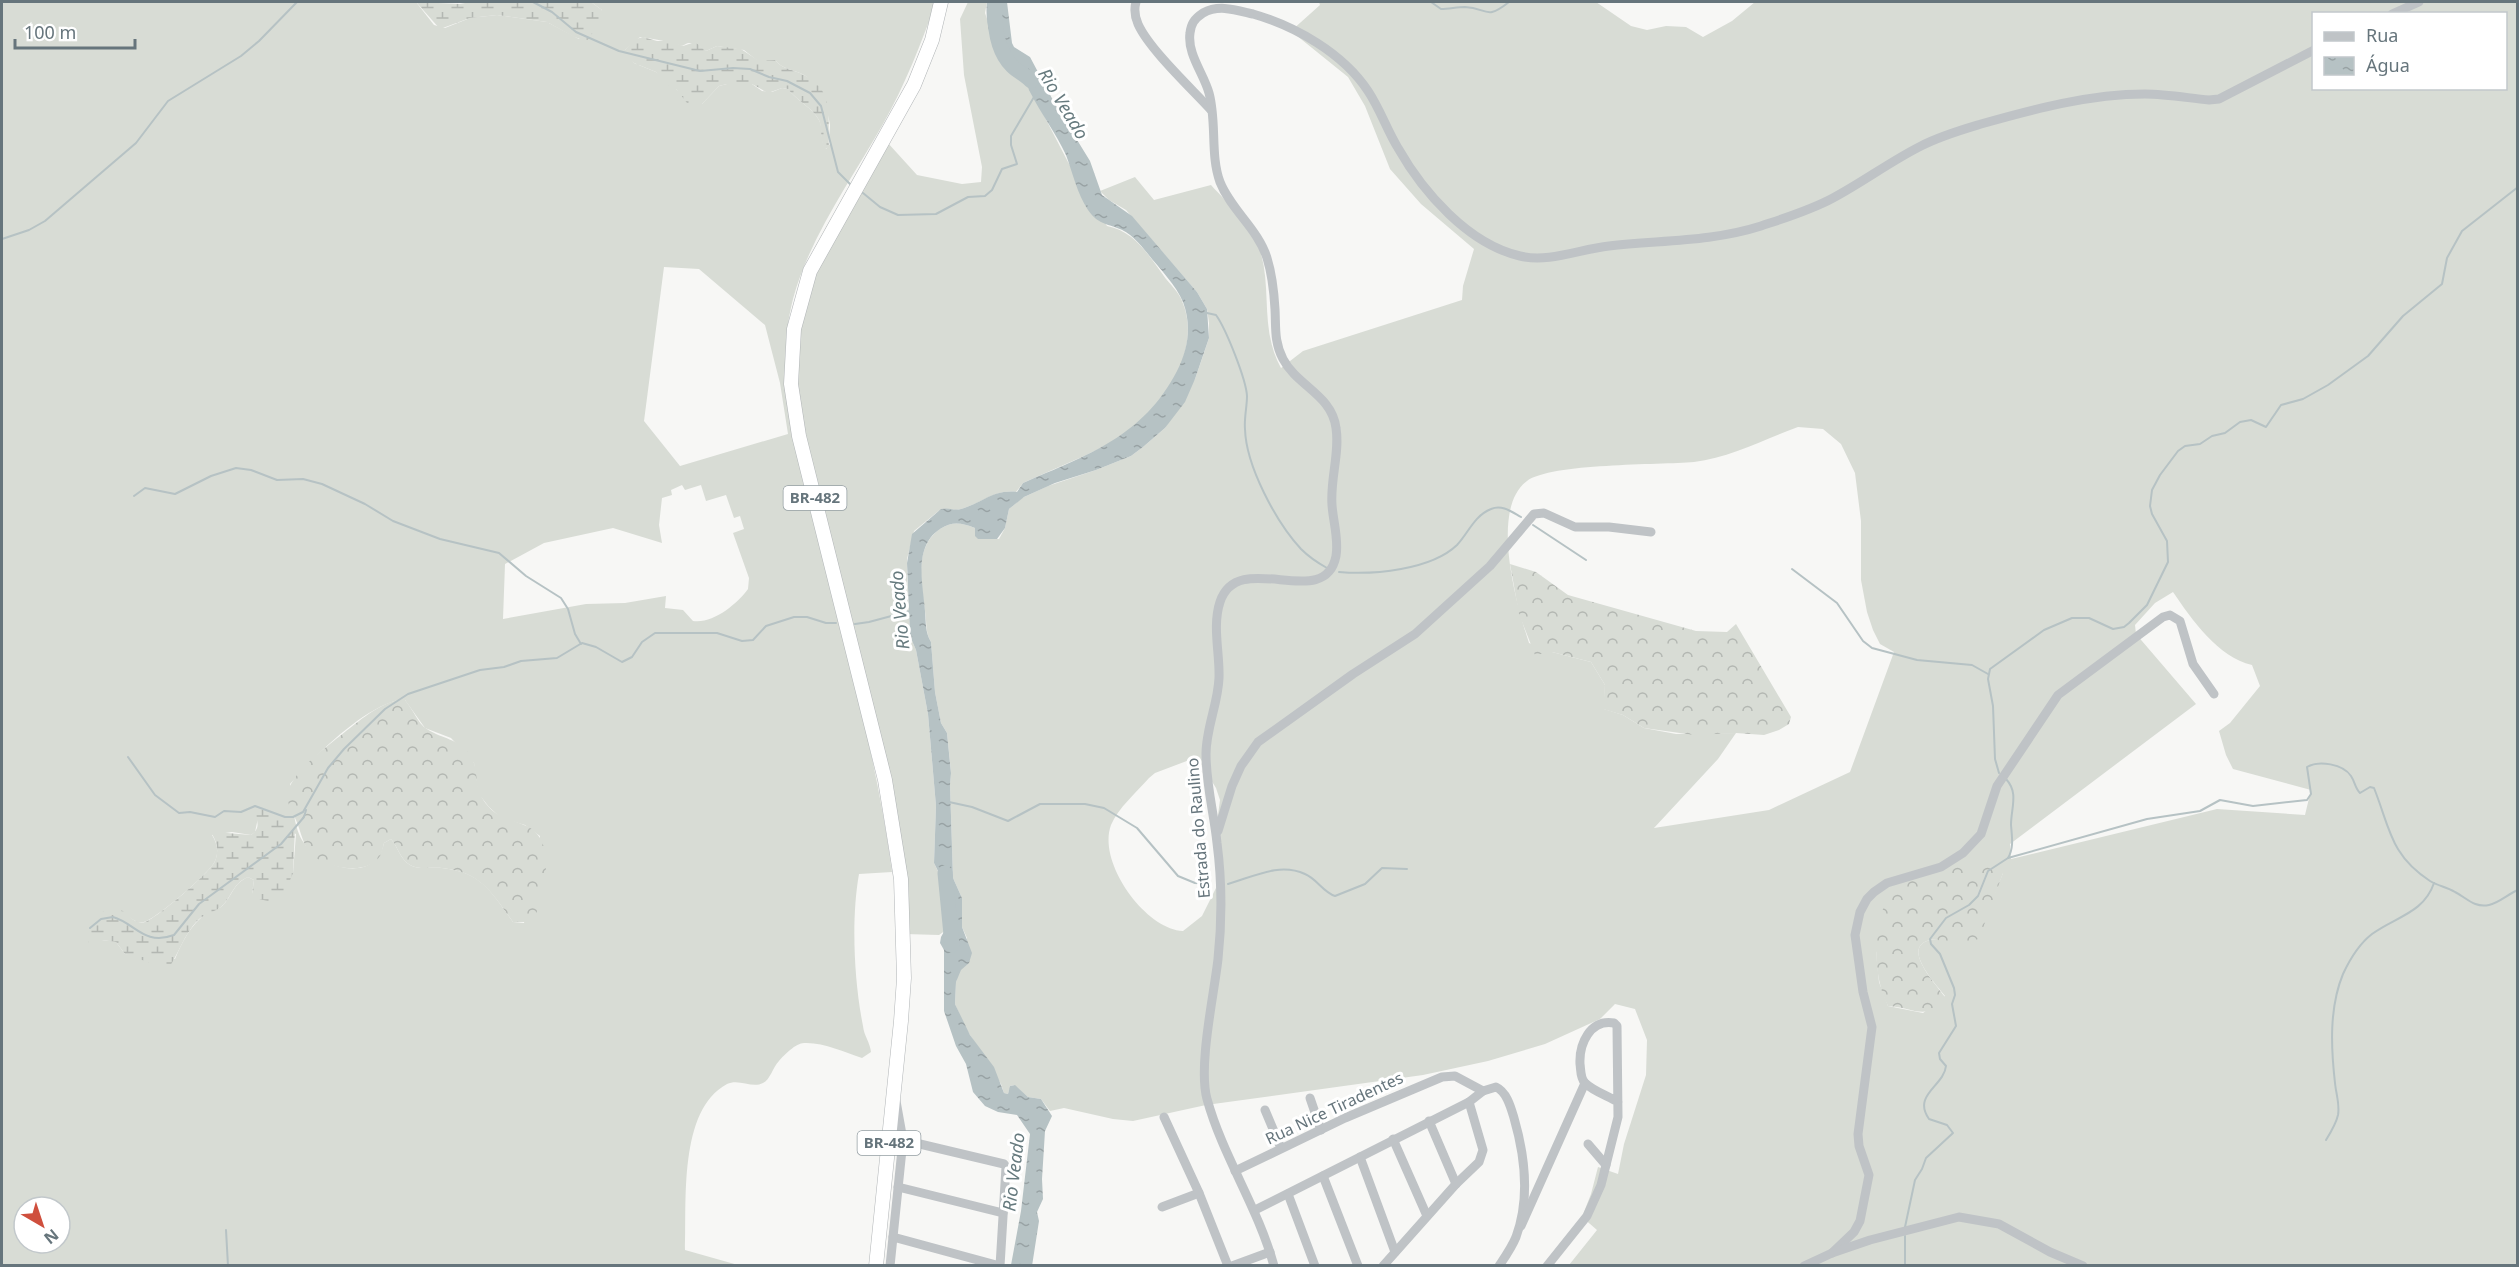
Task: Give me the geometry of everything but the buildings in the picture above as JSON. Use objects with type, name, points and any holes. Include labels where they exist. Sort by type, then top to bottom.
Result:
[{"type":"highway","name":"BR-482","points":[[876,1266],[904,978],[901,879],[895,832],[869,710],[800,436],[791,384],[794,329],[810,271],[914,85],[932,40],[941,2]]},
{"type":"street","points":[[1136,2],[1134,9],[1137,23],[1145,38],[1212,110]]},
{"type":"street","points":[[2396,12],[2419,2]]},
{"type":"street","name":"Estrada do Raulino","points":[[1235,1171],[1205,1094],[1204,1073],[1220,936],[1220,864],[1206,757],[1208,733],[1218,688],[1216,622],[1224,591],[1240,579],[1317,579],[1330,572],[1334,564],[1337,544],[1332,494],[1337,447],[1335,418],[1330,408],[1292,372],[1280,352],[1275,330],[1271,275],[1266,255],[1259,238],[1222,189],[1217,174],[1211,96],[1189,43],[1190,26],[1199,15],[1213,9],[1224,8],[1281,23],[1316,43],[1361,81],[1371,95],[1409,167],[1454,217],[1484,239],[1504,250],[1523,257],[1543,258],[1599,247],[1719,237],[1758,227],[1829,201],[1922,145],[1957,132],[2025,112],[2106,97],[2138,94],[2219,99],[2312,51]]},
{"type":"street","points":[[1217,840],[1225,802],[1241,766],[1258,742],[1353,674],[1415,634],[1490,566],[1534,514],[1544,513],[1575,527],[1609,527],[1652,532]]},
{"type":"street","points":[[1832,1253],[1858,1227],[1869,1179],[1859,1146],[1858,1134],[1872,1027],[1863,992],[1855,935],[1860,912],[1867,899],[1887,883],[1941,867],[1963,853],[1981,834],[1997,786],[2058,694],[2163,617],[2170,615],[2180,621],[2193,664],[2214,694]]},
{"type":"street","points":[[1499,1266],[1516,1236],[1585,1083],[1580,1064],[1583,1040],[1603,1024],[1614,1023],[1617,1026],[1616,1128],[1601,1185],[1587,1216],[1547,1266]]},
{"type":"street","name":"Rua Nice Tiradentes","points":[[1235,1171],[1363,1110],[1447,1076],[1455,1076],[1483,1091]]},
{"type":"street","points":[[1585,1083],[1618,1102]]},
{"type":"street","points":[[1255,1210],[1469,1102],[1483,1091],[1496,1087],[1503,1092],[1511,1108],[1524,1166],[1524,1187],[1516,1236]]},
{"type":"street","points":[[890,1266],[903,1140],[894,1095]]},
{"type":"street","points":[[1310,1098],[1321,1130]]},
{"type":"street","points":[[1383,1266],[1456,1184],[1475,1167],[1482,1156],[1480,1135],[1469,1102]]},
{"type":"street","points":[[1265,1110],[1281,1148]]},
{"type":"street","points":[[1164,1117],[1230,1266],[1270,1252]]},
{"type":"street","points":[[1429,1121],[1456,1184]]},
{"type":"street","points":[[1393,1139],[1427,1216]]},
{"type":"street","points":[[893,1237],[1000,1266],[1006,1167],[1001,1161],[903,1140]]},
{"type":"street","points":[[1588,1144],[1606,1165]]},
{"type":"street","points":[[1360,1157],[1395,1251]]},
{"type":"street","points":[[1235,1171],[1255,1210],[1274,1266]]},
{"type":"street","points":[[1323,1176],[1358,1266]]},
{"type":"street","points":[[898,1187],[1003,1214]]},
{"type":"street","points":[[1162,1207],[1199,1193]]},
{"type":"street","points":[[1288,1194],[1315,1266]]},
{"type":"street","points":[[1804,1266],[1832,1253],[1875,1238],[1959,1217],[1999,1224],[2050,1252],[2083,1266]]},
{"type":"green space","points":[[2,2],[416,2],[434,25],[445,28],[470,18],[497,15],[547,22],[579,39],[602,10],[591,2],[936,2],[912,64],[891,109],[832,209],[809,254],[793,299],[787,334],[786,371],[795,445],[866,729],[892,872],[859,874],[854,930],[856,970],[864,1030],[871,1052],[862,1058],[811,1043],[797,1045],[781,1059],[765,1081],[759,1085],[736,1082],[727,1084],[711,1097],[700,1114],[688,1159],[685,1250],[738,1265],[2,1266]],"holes":[[[640,37],[681,46],[694,43],[706,51],[717,46],[744,50],[759,62],[775,60],[785,68],[804,75],[813,83],[824,105],[830,125],[830,144],[826,149],[819,120],[788,89],[782,88],[772,92],[762,91],[752,84],[727,84],[719,86],[702,104],[677,90],[656,72],[634,63],[625,50]],[[664,267],[699,269],[765,325],[780,383],[788,434],[680,466],[644,421]],[[682,485],[685,490],[701,485],[706,501],[726,495],[734,518],[740,516],[744,529],[733,533],[749,578],[748,589],[731,607],[708,619],[693,621],[683,610],[665,608],[666,596],[625,603],[586,604],[503,619],[505,564],[544,543],[613,528],[662,543],[659,525],[662,498],[672,495],[671,490]],[[398,700],[405,700],[425,728],[451,738],[474,763],[478,793],[489,807],[501,818],[525,825],[540,836],[524,923],[513,922],[492,893],[477,879],[456,870],[413,867],[404,860],[391,839],[384,843],[379,856],[370,864],[359,868],[347,868],[323,860],[312,852],[300,837],[290,784],[339,735],[369,713]],[[258,818],[296,834],[293,873],[252,894],[254,880],[248,877],[243,880],[222,906],[207,913],[196,922],[175,959],[125,954],[116,942],[102,940],[120,910],[134,920],[144,922],[160,913],[194,884],[215,861],[217,848],[212,835],[232,832],[251,835],[255,832]]]},
{"type":"green space","points":[[416,2],[460,4],[470,2],[591,2],[602,10],[597,26],[587,41],[574,37],[547,22],[497,15],[470,18],[440,29]]},
{"type":"green space","points":[[968,2],[987,2],[985,13],[998,51],[1025,79],[1068,162],[1107,226],[1126,233],[1134,239],[1179,295],[1187,317],[1188,334],[1185,352],[1171,385],[1161,400],[1137,425],[1096,450],[1023,483],[1016,492],[1001,493],[961,509],[941,509],[914,531],[907,559],[910,636],[916,650],[928,714],[936,806],[934,863],[950,897],[951,919],[946,930],[939,935],[905,934],[904,901],[799,408],[797,389],[799,325],[811,280],[887,142],[917,175],[962,184],[981,182],[982,167],[964,75],[960,19]]},
{"type":"green space","points":[[1319,2],[1596,2],[1631,26],[1647,30],[1666,26],[1686,27],[1703,37],[1732,21],[1755,2],[2517,2],[2517,1265],[1569,1265],[1597,1230],[1582,1217],[1598,1167],[1618,1174],[1624,1144],[1646,1075],[1647,1040],[1635,1009],[1615,1004],[1600,1019],[1545,1044],[1488,1061],[1423,1075],[1206,1105],[1133,1121],[1064,1108],[1050,1111],[1041,1099],[1028,1097],[1014,1085],[1010,1086],[1008,1094],[1004,1093],[1001,1084],[965,1027],[955,1004],[956,982],[967,938],[962,927],[962,898],[953,878],[951,772],[947,733],[941,723],[935,692],[921,567],[926,546],[932,537],[945,526],[961,524],[975,528],[978,539],[999,539],[1005,528],[1009,509],[1022,498],[1048,486],[1131,456],[1165,428],[1195,379],[1209,338],[1207,309],[1197,292],[1126,210],[1109,200],[1100,191],[1135,177],[1154,200],[1211,185],[1245,222],[1259,247],[1265,278],[1270,338],[1281,368],[1303,351],[1462,300],[1463,286],[1474,249],[1421,204],[1390,169],[1365,106],[1348,77],[1291,31],[1320,5]],"holes":[[[1798,427],[1823,429],[1841,444],[1855,473],[1861,521],[1861,580],[1867,612],[1880,644],[1894,652],[1850,772],[1769,810],[1654,828],[1718,759],[1736,733],[1676,734],[1644,728],[1623,715],[1604,709],[1605,685],[1591,662],[1552,652],[1529,643],[1518,606],[1509,559],[1510,513],[1516,494],[1527,481],[1540,475],[1581,468],[1707,460]],[[2173,592],[2197,625],[2217,646],[2240,661],[2252,665],[2260,686],[2230,723],[2219,731],[2233,769],[2311,790],[2305,815],[2217,809],[2011,859],[2010,844],[2196,704],[2136,634],[2135,625],[2155,603]],[[1192,759],[1198,759],[1216,788],[1220,800],[1216,830],[1216,888],[1202,916],[1183,931],[1168,927],[1154,919],[1140,906],[1128,891],[1111,857],[1109,840],[1114,819],[1123,806],[1155,773]],[[2003,873],[1991,903],[1937,939],[1925,942],[1919,947],[1921,963],[1945,996],[1923,1013],[1888,1006],[1879,982],[1876,952]]]},
{"type":"green space","points":[[643,37],[657,41],[670,41],[683,46],[695,42],[706,51],[717,46],[741,49],[759,61],[775,60],[785,68],[804,75],[821,89],[825,97],[829,116],[829,147],[825,149],[823,145],[820,123],[816,115],[788,89],[782,88],[768,93],[752,84],[727,84],[719,86],[702,104],[687,103],[677,90],[663,82],[656,72],[634,63],[625,54],[625,50],[636,39]]},
{"type":"green space","points":[[1510,564],[1536,572],[1568,595],[1696,631],[1727,632],[1736,624],[1791,717],[1789,724],[1764,735],[1736,733],[1694,735],[1644,728],[1623,715],[1603,709],[1605,685],[1591,662],[1552,652],[1535,655],[1519,614]]},
{"type":"green space","points":[[398,700],[405,700],[424,727],[465,749],[473,761],[483,799],[492,810],[500,816],[524,825],[539,836],[545,852],[546,871],[539,907],[529,922],[513,922],[492,893],[467,874],[442,868],[413,867],[404,860],[391,839],[384,843],[380,856],[374,862],[359,868],[331,865],[316,858],[308,850],[288,802],[291,784],[311,760],[358,722],[373,711]]},
{"type":"green space","points":[[266,807],[291,821],[295,828],[293,873],[280,904],[255,898],[252,894],[254,880],[248,877],[243,879],[221,907],[197,921],[168,969],[125,954],[116,942],[102,940],[94,947],[89,944],[92,924],[101,913],[107,910],[121,910],[141,923],[151,919],[171,904],[215,861],[217,851],[212,834],[215,832],[251,835],[258,825],[257,808]]},
{"type":"green space","points":[[1975,863],[1987,865],[2003,873],[1979,939],[1946,946],[1937,939],[1925,942],[1919,947],[1921,964],[1945,997],[1945,1003],[1923,1012],[1888,1006],[1879,978],[1876,944],[1882,911],[1889,897],[1899,887],[1925,873]]},
{"type":"water","points":[[987,2],[1007,2],[1012,43],[1014,47],[1030,57],[1055,104],[1090,161],[1102,195],[1132,216],[1197,292],[1207,309],[1209,338],[1185,402],[1165,428],[1143,447],[1131,456],[1055,483],[1024,497],[1009,509],[1005,528],[997,539],[978,539],[975,536],[975,528],[953,524],[940,529],[932,537],[923,556],[922,578],[926,627],[931,642],[935,692],[941,723],[947,733],[951,773],[953,878],[962,898],[962,927],[972,953],[969,963],[961,970],[956,982],[955,1004],[970,1035],[994,1067],[1004,1093],[1008,1094],[1010,1086],[1015,1085],[1028,1097],[1041,1099],[1052,1116],[1045,1131],[1043,1199],[1037,1212],[1039,1221],[1032,1266],[1011,1265],[1021,1211],[1030,1134],[1017,1115],[998,1112],[985,1106],[973,1092],[966,1064],[956,1046],[944,1011],[944,950],[940,943],[951,919],[952,906],[947,889],[934,863],[936,806],[928,714],[916,650],[910,636],[907,563],[912,534],[941,509],[961,509],[994,495],[1017,492],[1023,483],[1091,453],[1130,428],[1163,394],[1177,371],[1184,354],[1188,329],[1186,311],[1180,296],[1145,250],[1126,232],[1098,220],[1084,204],[1066,155],[1025,80],[993,42],[987,22]]},
{"type":"waterway","points":[[2,239],[29,230],[45,221],[136,143],[168,101],[241,56],[297,2]]},
{"type":"waterway","points":[[533,2],[552,12],[576,32],[619,51],[700,71],[750,69],[787,81],[810,93],[821,106],[838,172],[851,185]]},
{"type":"waterway","name":"Rio Veado","points":[[995,2],[996,27],[1002,52],[1012,66],[1031,81]]},
{"type":"waterway","points":[[1431,2],[1441,9],[1465,7],[1487,12],[1495,11],[1509,2]]},
{"type":"waterway","points":[[863,193],[880,207],[898,215],[936,214],[968,197],[985,196],[992,190],[1002,169],[1017,164],[1011,145],[1011,136],[1034,97]]},
{"type":"waterway","points":[[1999,773],[1995,759],[1993,706],[1988,679],[1990,669],[2044,630],[2072,618],[2089,618],[2113,629],[2124,627],[2147,605],[2168,562],[2167,541],[2150,506],[2152,490],[2178,451],[2185,446],[2200,444],[2212,436],[2225,433],[2240,422],[2251,420],[2266,427],[2281,405],[2303,399],[2328,385],[2368,356],[2403,316],[2442,284],[2447,258],[2462,231],[2518,187]]},
{"type":"waterway","points":[[1207,313],[1216,315],[1225,331],[1243,378],[1247,396],[1245,425],[1247,444],[1264,493],[1291,538],[1307,555],[1327,568]]},
{"type":"waterway","points":[[134,496],[145,488],[175,494],[211,476],[236,468],[251,470],[277,480],[303,479],[322,484],[365,504],[393,521],[440,539],[499,553],[526,576],[561,598],[568,609],[575,634],[581,644]]},
{"type":"waterway","points":[[1339,572],[1368,573],[1401,569],[1432,560],[1457,545],[1480,516],[1495,508],[1507,509],[1521,517]]},
{"type":"waterway","points":[[1533,525],[1586,560]]},
{"type":"waterway","points":[[1792,569],[1837,603],[1863,641],[1872,648],[1917,660],[1972,665],[1988,674]]},
{"type":"waterway","points":[[855,624],[910,611]]},
{"type":"waterway","points":[[128,757],[155,795],[179,813],[190,812],[215,817],[224,811],[241,812],[255,806],[285,817],[293,817],[303,812],[328,768],[344,749],[385,709],[408,694],[480,670],[504,667],[521,661],[557,658],[582,643],[596,647],[622,662],[632,657],[642,642],[655,633],[717,633],[742,641],[753,640],[766,626],[794,617],[807,617],[826,623],[836,623]]},
{"type":"waterway","points":[[1905,1227],[1915,1180],[1926,1158],[1953,1133],[1947,1125],[1929,1119],[1924,1103],[1944,1073],[1946,1066],[1940,1059],[1939,1053],[1956,1026],[1952,1004],[1955,995],[1954,988],[1940,954],[1931,944],[1930,939],[1946,918],[1969,905],[1978,896],[1988,871],[2008,858],[2147,819],[2200,811],[2220,800],[2253,806],[2307,800],[2311,794],[2307,767],[2330,764],[2347,772],[2360,793],[2370,787],[2374,788],[2399,851],[2417,871],[2430,881],[2452,890],[2471,902],[2484,906],[2493,904],[2518,890]]},
{"type":"waterway","points":[[2006,779],[2013,795],[2012,846],[2008,858]]},
{"type":"waterway","points":[[949,802],[972,807],[1008,821],[1040,804],[1085,804],[1104,808],[1137,828],[1178,876],[1195,883],[1208,884]]},
{"type":"waterway","points":[[90,928],[101,919],[113,917],[147,936],[164,938],[174,935],[199,904],[281,844],[304,817],[306,810]]},
{"type":"waterway","points":[[1228,884],[1276,870],[1295,871],[1309,876],[1335,896],[1365,884],[1382,868],[1407,869]]},
{"type":"waterway","name":"Rio Veado","points":[[945,873],[952,945]]},
{"type":"waterway","points":[[2326,1140],[2335,1125],[2338,1111],[2332,1028],[2335,1000],[2343,974],[2363,942],[2381,928],[2416,908],[2434,883]]},
{"type":"waterway","points":[[226,1230],[228,1266]]},
{"type":"waterway","points":[[1905,1236],[1905,1266]]}]
